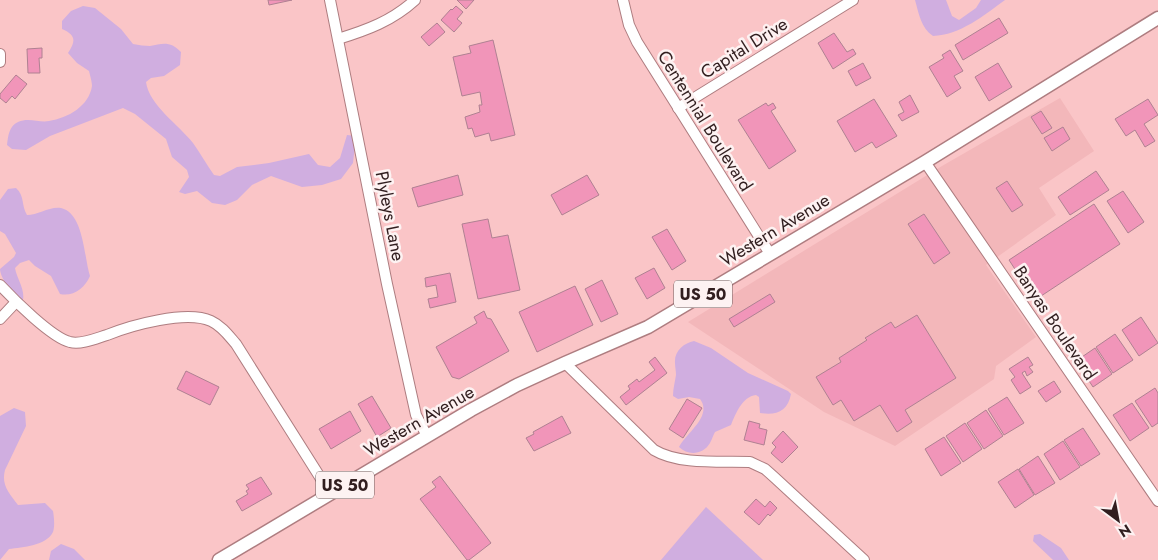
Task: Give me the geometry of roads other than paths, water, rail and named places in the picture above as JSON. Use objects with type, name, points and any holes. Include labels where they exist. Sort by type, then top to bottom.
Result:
[{"type":"main road","name":"Western Avenue","points":[[219,560],[427,436],[517,385],[648,327],[925,162],[1158,18]]},
{"type":"street","name":"Plyleys Lane","points":[[330,0],[386,284],[416,415],[427,436]]},
{"type":"street","points":[[338,39],[392,19],[415,0]]},
{"type":"street","name":"Centennial Boulevard","points":[[623,0],[629,25],[637,42],[770,254]]},
{"type":"street","name":"Capital Drive","points":[[678,108],[853,0]]},
{"type":"street","points":[[0,54],[0,62]]},
{"type":"street","name":"Banyas Boulevard","points":[[925,162],[1157,499]]},
{"type":"street","points":[[0,285],[16,302],[51,332],[70,342],[94,340],[147,322],[197,318],[211,321],[225,331],[236,344],[330,493]]},
{"type":"street","points":[[0,319],[16,302]]},
{"type":"street","points":[[565,363],[654,450],[665,456],[678,459],[750,462],[757,465],[774,477],[864,560]]}]
